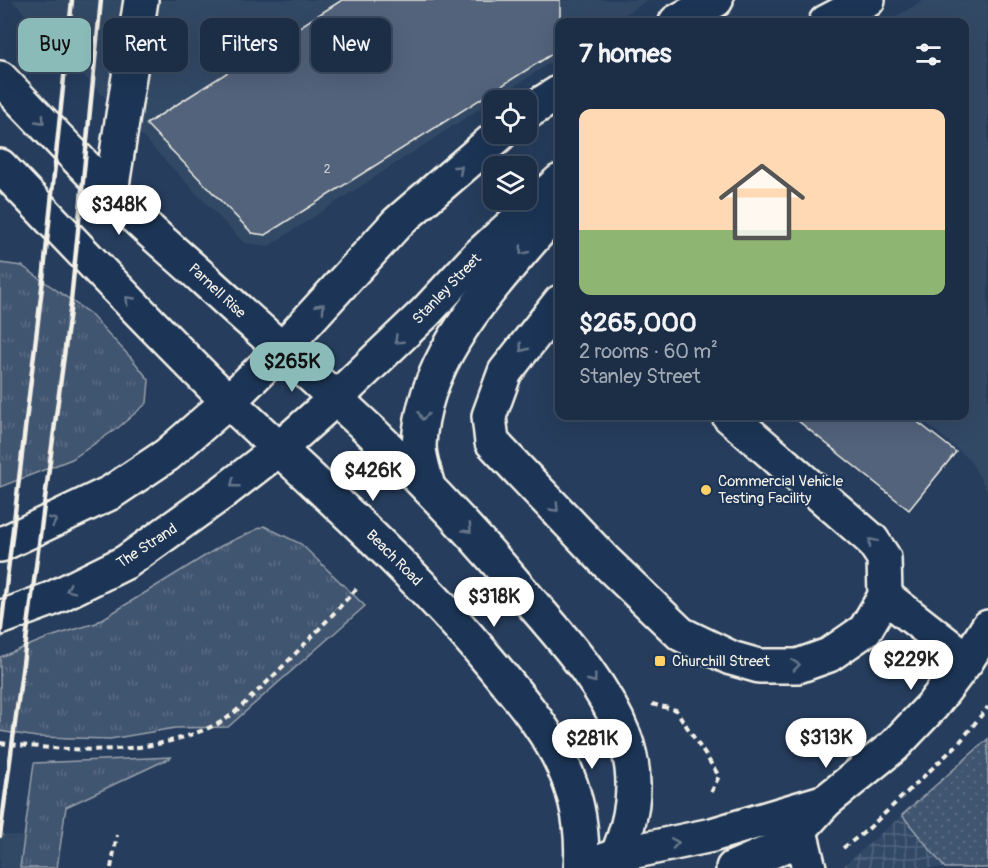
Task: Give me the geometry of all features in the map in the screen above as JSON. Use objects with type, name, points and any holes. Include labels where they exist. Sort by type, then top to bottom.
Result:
[{"type":"main road","points":[[111,192],[141,0]]},
{"type":"main road","points":[[683,18],[716,0]]},
{"type":"main road","points":[[834,18],[868,0]]},
{"type":"main road","name":"Parnell Rise","points":[[0,78],[111,192],[336,398]]},
{"type":"main road","points":[[537,106],[555,95]]},
{"type":"main road","points":[[0,545],[110,493],[167,455],[229,401],[281,350],[397,223],[488,144]]},
{"type":"main road","points":[[0,166],[229,401]]},
{"type":"main road","name":"Stanley Street","points":[[280,448],[426,312],[478,256],[555,187]]},
{"type":"main road","points":[[428,487],[419,449],[425,401],[432,382],[459,331],[555,212]]},
{"type":"main road","points":[[555,308],[505,372],[489,416],[492,442],[607,562],[681,634],[731,658],[759,666],[798,666],[829,655],[865,630],[885,596],[884,558],[872,540],[734,420]]},
{"type":"main road","points":[[336,398],[428,487],[486,549],[567,644],[602,691],[625,738],[633,767],[631,816],[626,835],[614,862]]},
{"type":"main road","name":"Beach Road","points":[[229,401],[391,553],[457,622],[520,698],[558,755],[568,779],[581,826],[581,868]]},
{"type":"main road","name":"The Strand","points":[[0,618],[51,599],[126,562],[222,494],[280,448]]},
{"type":"main road","points":[[885,596],[968,660]]},
{"type":"main road","points":[[733,868],[786,845],[826,801],[894,747],[932,706],[968,660],[988,627]]},
{"type":"main road","points":[[587,868],[712,835],[826,801]]},
{"type":"main road","points":[[800,831],[809,868]]},
{"type":"path","points":[[0,743],[76,751],[108,751],[168,742],[217,725],[244,704],[288,662],[359,586]]},
{"type":"path","points":[[809,868],[828,858],[866,831],[959,743],[988,706]]},
{"type":"path","points":[[676,710],[719,776]]},
{"type":"path","points":[[111,868],[117,835]]},
{"type":"shaded area","points":[[12,0],[648,0],[619,18],[555,18],[555,60],[508,90],[483,90],[483,107],[269,246],[244,243],[81,72],[91,72],[91,18],[29,18]]},
{"type":"shaded area","points":[[924,0],[988,0],[988,492],[970,460],[923,420],[969,420],[969,18],[894,18]]},
{"type":"shaded area","points":[[902,815],[945,868],[841,868]]},
{"type":"shaded area","points":[[0,834],[25,837],[20,868],[0,868]]},
{"type":"green space","points":[[0,263],[22,266],[89,313],[149,380],[147,403],[119,427],[72,459],[0,487]]},
{"type":"green space","points":[[264,526],[301,544],[365,606],[228,727],[175,728],[110,739],[37,737],[0,731],[0,657],[50,637],[96,623],[221,546]]},
{"type":"green space","points":[[988,739],[988,868],[945,868],[902,815]]},
{"type":"green space","points":[[172,757],[66,807],[57,868],[20,868],[34,763]]},
{"type":"building","points":[[342,0],[560,0],[560,18],[555,18],[555,52],[495,90],[483,90],[483,98],[265,235],[252,233],[146,124],[228,72],[299,72],[299,27],[311,20],[311,72],[391,72],[391,18],[314,18]]},
{"type":"building","points":[[797,420],[915,420],[956,452],[909,510]]},
{"type":"railway","points":[[0,637],[44,271],[72,0]]},
{"type":"railway","points":[[0,836],[70,311],[101,0]]},
{"type":"place","name":"Commercial Vehicle Testing Facility","points":[[706,490]]},
{"type":"place","name":"Churchill Street","points":[[660,661]]}]
